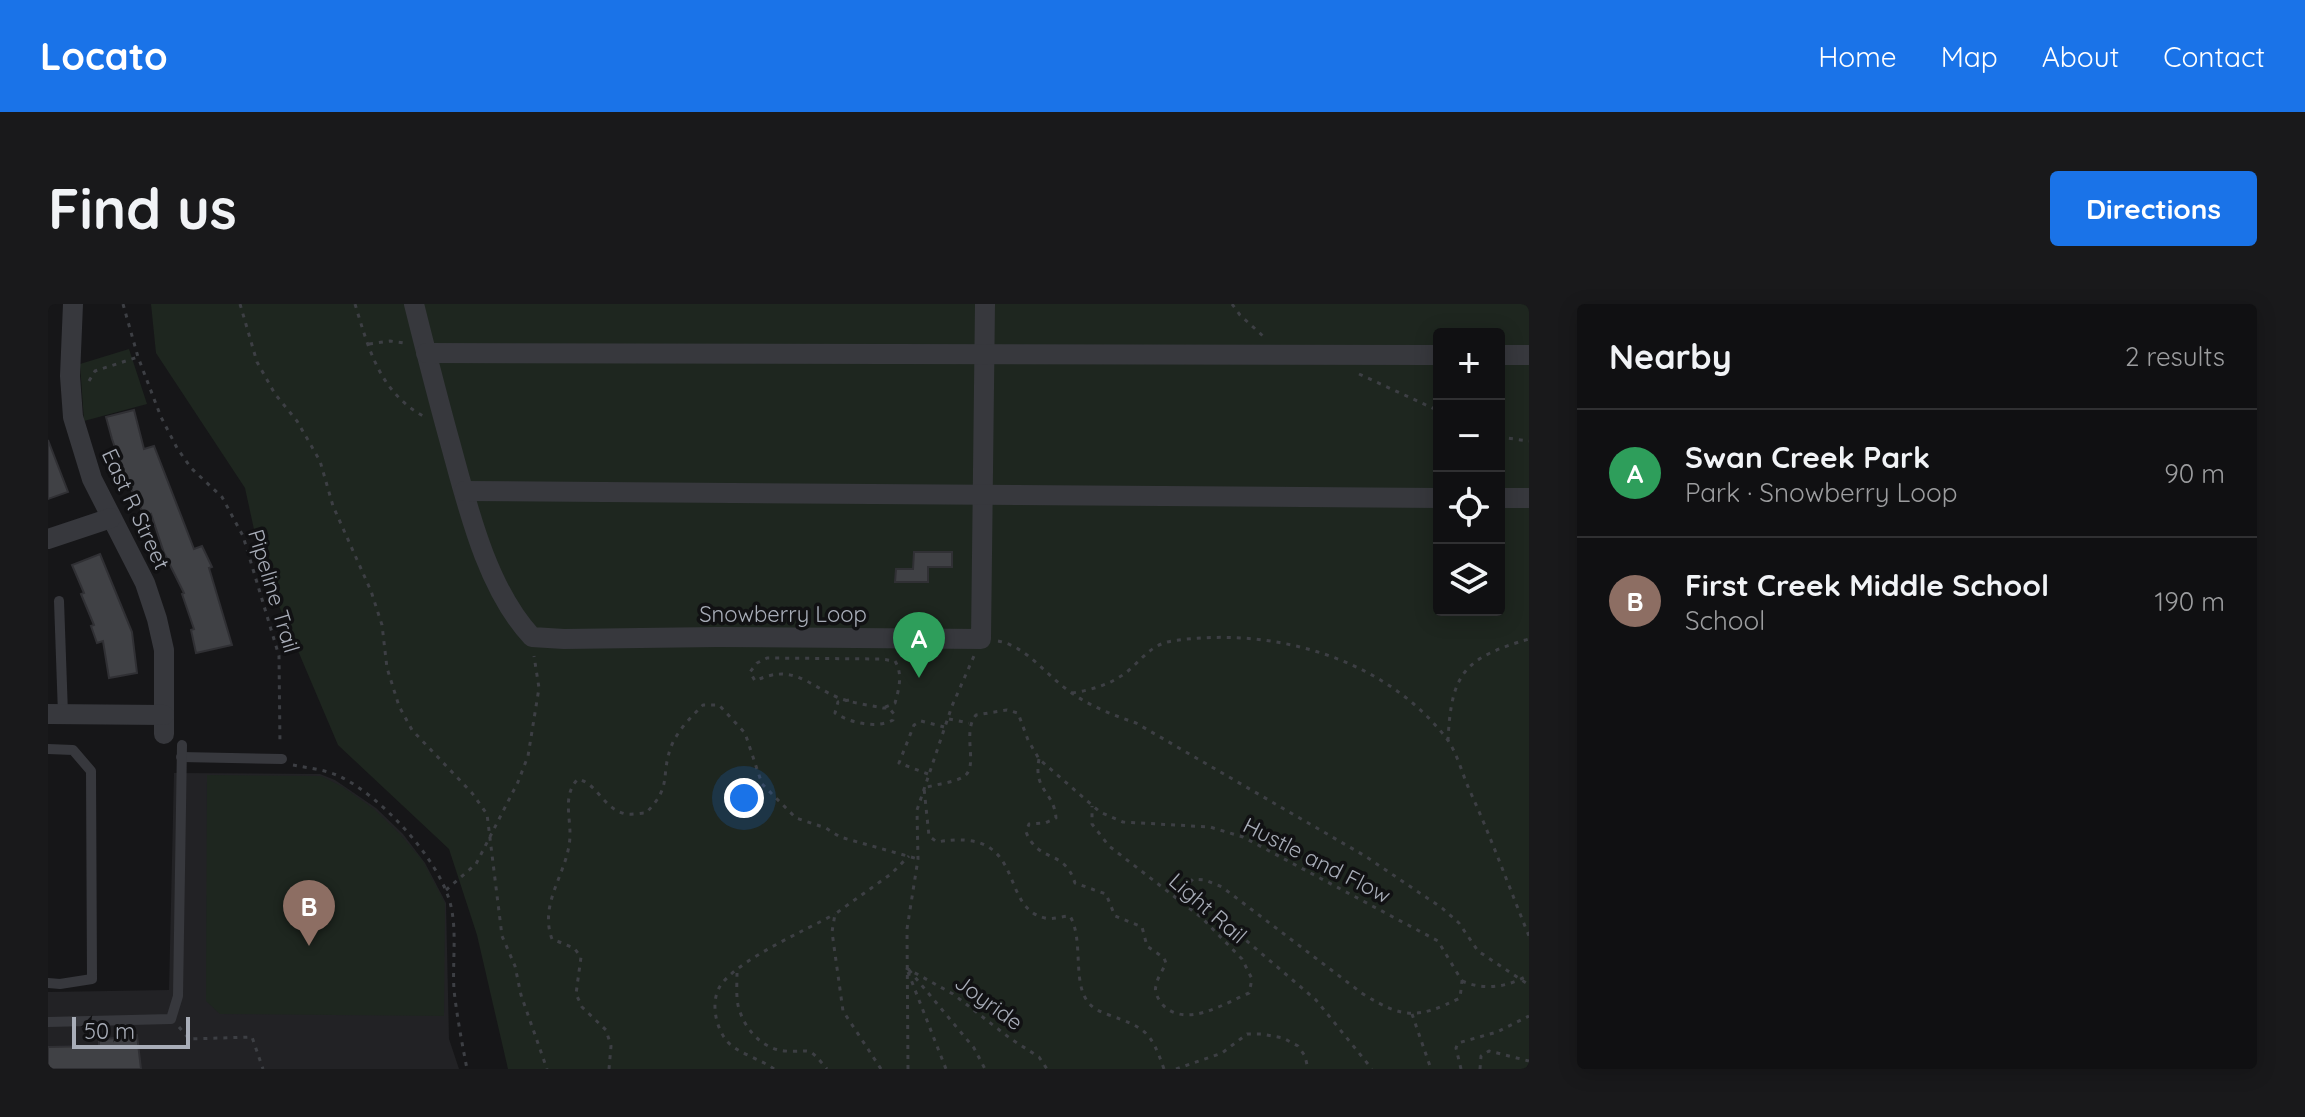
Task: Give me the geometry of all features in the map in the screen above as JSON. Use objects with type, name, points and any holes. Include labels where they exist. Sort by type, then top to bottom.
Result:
[{"type":"street","name":"East R Street","points":[[73,304],[70,376],[73,417],[83,454],[111,518],[145,583],[157,619],[164,650],[173,738]]},
{"type":"street","points":[[414,304],[464,491],[488,562],[503,594],[532,637]]},
{"type":"street","points":[[981,639],[985,304]]},
{"type":"street","points":[[426,353],[1433,355]]},
{"type":"street","points":[[1505,355],[1529,355]]},
{"type":"street","points":[[464,491],[1433,498]]},
{"type":"street","points":[[1505,498],[1529,498]]},
{"type":"street","points":[[48,539],[111,518]]},
{"type":"street","name":"Snowberry Loop","points":[[532,637],[981,639]]},
{"type":"street","points":[[55,714],[173,738]]},
{"type":"lane","points":[[55,714],[61,631],[59,601]]},
{"type":"lane","points":[[48,630],[61,631]]},
{"type":"lane","points":[[48,1022],[171,1019],[178,996],[173,738],[282,759]]},
{"type":"lane","points":[[48,749],[73,750],[91,771],[92,979],[48,983]]},
{"type":"path","name":"Pipeline Trail","points":[[123,304],[138,357],[161,417],[177,448],[191,468],[222,497],[243,536],[279,656],[282,759]]},
{"type":"path","points":[[240,304],[257,362],[320,461],[333,506],[371,591],[382,625],[387,668],[399,706],[412,730],[472,793],[487,814],[502,936],[515,966],[521,995],[547,1069]]},
{"type":"path","points":[[355,304],[377,371],[394,394],[410,409],[446,427]]},
{"type":"path","points":[[368,344],[390,341],[405,343],[426,353]]},
{"type":"path","points":[[88,384],[95,371],[138,357]]},
{"type":"path","points":[[1505,438],[1529,441]]},
{"type":"path","points":[[445,891],[476,864],[528,756],[539,688],[532,637]]},
{"type":"path","points":[[1072,693],[1090,690],[1116,679],[1143,654],[1168,642],[1207,637],[1286,642],[1317,650],[1373,678],[1420,712],[1448,741],[1529,936]]},
{"type":"path","points":[[908,1069],[907,929],[918,859],[917,810],[945,727],[981,639],[1009,643],[1072,693],[1106,713],[1136,723],[1238,785],[1329,833],[1442,908],[1459,923],[1478,951],[1529,985]]},
{"type":"path","points":[[1448,741],[1450,703],[1466,669],[1477,658],[1529,639]]},
{"type":"path","points":[[849,700],[838,702],[835,713],[853,722],[887,724],[893,720],[894,714],[889,708],[883,708],[849,700],[840,698],[798,675],[770,674],[755,681],[750,672],[757,663],[767,658],[895,661],[900,669],[898,694],[895,703],[883,708]]},
{"type":"path","points":[[609,1069],[611,1046],[606,1030],[582,1007],[576,994],[581,957],[574,948],[552,939],[547,926],[552,893],[569,849],[568,801],[571,786],[578,779],[589,782],[609,806],[626,814],[646,813],[661,798],[671,747],[689,718],[703,705],[719,705],[745,733],[762,784],[796,818],[826,828],[840,837],[918,859]]},
{"type":"path","name":"Hustle and Flow","points":[[969,723],[982,712],[1007,710],[1018,713],[1039,759],[1100,812],[1123,822],[1210,827],[1243,837],[1438,941],[1462,981]]},
{"type":"path","points":[[924,788],[963,777],[972,762],[969,723],[948,719]]},
{"type":"path","points":[[928,774],[899,763],[914,725],[921,721],[945,727]]},
{"type":"path","points":[[282,759],[290,765],[340,776],[396,818],[422,850],[445,891],[452,917],[454,989],[467,1069]]},
{"type":"path","name":"Light Rail","points":[[1039,759],[1036,773],[1040,785],[1055,806],[1056,818],[1045,823],[1029,824],[1026,832],[1031,845],[1063,862],[1070,869],[1075,883],[1106,894],[1115,916],[1142,927],[1147,946],[1166,963],[1155,991],[1161,1002],[1175,1015],[1186,1016],[1249,993],[1252,979],[1242,959],[1202,918],[1109,846],[1092,824],[1092,806]]},
{"type":"path","points":[[924,788],[929,836],[937,842],[958,839],[979,842],[998,854],[1013,875],[1018,897],[1032,912],[1048,919],[1070,916],[1076,926],[1081,986],[1086,1000],[1097,1011],[1139,1027],[1148,1034],[1164,1069]]},
{"type":"path","points":[[774,1069],[727,1042],[717,1021],[715,998],[723,982],[751,960],[835,914],[891,874],[909,856]]},
{"type":"path","points":[[1372,1069],[1316,1000],[1193,895],[1187,885],[1193,879],[1222,887],[1363,994],[1388,1009],[1412,1014],[1431,1012],[1460,998],[1462,981],[1478,988],[1493,987],[1529,975]]},
{"type":"path","points":[[835,914],[832,932],[843,1011],[881,1069]]},
{"type":"path","points":[[906,968],[946,1069]]},
{"type":"path","points":[[906,968],[974,1048],[985,1069]]},
{"type":"path","name":"Joyride","points":[[906,968],[953,994],[1039,1057],[1047,1069]]},
{"type":"path","points":[[737,971],[738,1005],[752,1034],[763,1044],[783,1051],[804,1049],[814,1054],[827,1069]]},
{"type":"path","points":[[1412,1014],[1431,1069]]},
{"type":"path","points":[[1461,1069],[1456,1048],[1458,1043],[1497,1032],[1529,1016]]},
{"type":"path","points":[[171,1019],[189,1039],[252,1037],[263,1069]]},
{"type":"path","points":[[1176,1069],[1222,1053],[1247,1034],[1283,1038],[1298,1046],[1305,1056],[1308,1069]]},
{"type":"path","points":[[1480,1069],[1481,1056],[1489,1051],[1529,1061]]},
{"type":"shaded area","points":[[151,304],[1529,304],[1529,1069],[508,1069],[477,935],[449,849],[338,745],[262,566],[245,488],[156,353]]},
{"type":"shaded area","points":[[129,349],[147,404],[84,421],[80,364]]},
{"type":"shaded area","points":[[174,773],[320,774],[335,780],[376,808],[403,834],[425,863],[446,903],[449,1039],[459,1069],[48,1069],[48,992],[169,990]]},
{"type":"shaded area","points":[[207,775],[321,776],[374,809],[401,835],[423,861],[445,903],[444,1016],[220,1014],[206,1001]]},
{"type":"building","points":[[134,410],[144,449],[154,446],[194,549],[202,546],[212,567],[209,568],[232,645],[196,653],[191,630],[194,629],[184,593],[164,553],[151,514],[145,517],[126,479],[106,417]]},
{"type":"building","points":[[48,440],[68,492],[48,499]]},
{"type":"building","points":[[914,552],[952,552],[952,567],[928,567],[928,582],[895,582],[896,569],[913,569]]},
{"type":"building","points":[[100,554],[132,632],[137,673],[109,678],[103,641],[97,643],[91,626],[94,625],[81,594],[84,593],[72,565]]},
{"type":"building","points":[[137,1035],[141,1069],[48,1069],[48,1047],[99,1046],[99,1040]]},
{"type":"place","name":"Swan Creek Park","points":[[919,678]]},
{"type":"place","name":"First Creek Middle School","points":[[309,946]]}]
